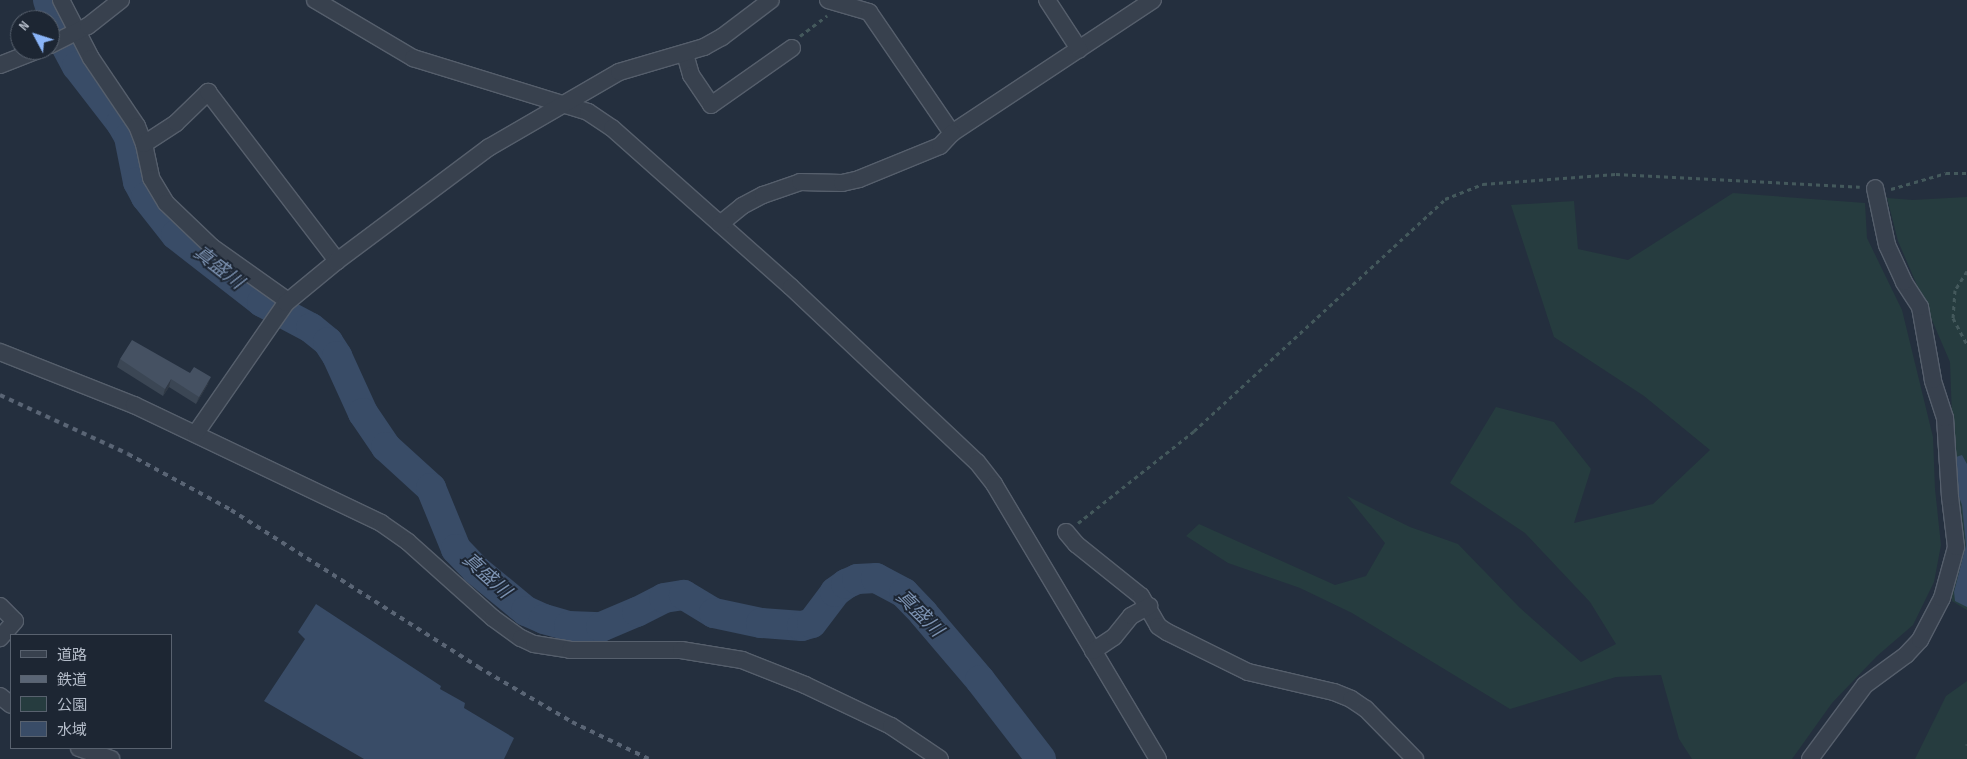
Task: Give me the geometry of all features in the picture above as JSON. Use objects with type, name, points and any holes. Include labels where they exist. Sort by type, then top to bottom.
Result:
[{"type":"street","points":[[61,0],[91,58],[133,118],[144,144],[152,178],[158,191],[175,214],[212,247],[287,302]]},
{"type":"street","points":[[60,40],[76,32],[122,0]]},
{"type":"street","points":[[314,0],[413,58],[588,112],[612,128],[798,293],[977,462],[994,484],[1158,759]]},
{"type":"street","points":[[196,433],[287,302],[337,261],[488,148],[619,72],[704,47],[722,37],[771,0]]},
{"type":"street","points":[[1047,0],[1079,49]]},
{"type":"street","points":[[720,224],[742,206],[763,195],[800,182],[842,183],[859,180],[940,146],[952,133],[1153,0]]},
{"type":"street","points":[[829,6],[869,12],[952,133]]},
{"type":"street","points":[[685,54],[691,75],[711,105],[792,48]]},
{"type":"street","points":[[0,65],[13,60]]},
{"type":"street","points":[[144,144],[176,123],[208,92],[337,261]]},
{"type":"street","points":[[1810,759],[1865,685],[1906,655],[1920,640],[1942,598],[1956,547],[1950,497],[1945,418],[1933,380],[1920,308],[1904,282],[1887,245],[1875,188]]},
{"type":"street","points":[[0,352],[75,380],[196,433],[394,531],[493,618],[521,638],[534,644],[570,650],[681,650],[742,660],[805,685],[892,726],[940,759]]},
{"type":"street","points":[[1066,532],[1076,544],[1128,583],[1149,606],[1158,626],[1167,632],[1248,672],[1334,692],[1351,699],[1366,709],[1415,759]]},
{"type":"street","points":[[0,606],[15,621],[0,638]]},
{"type":"street","points":[[1093,650],[1114,637],[1130,616],[1149,606]]},
{"type":"street","points":[[0,696],[10,704]]},
{"type":"street","points":[[82,749],[111,759]]},
{"type":"path","points":[[792,48],[792,41],[829,6]]},
{"type":"path","points":[[1066,532],[1194,431],[1446,199],[1483,184],[1616,174],[1888,189],[1946,173],[1967,174]]},
{"type":"path","points":[[1967,271],[1955,290],[1953,318],[1967,344]]},
{"type":"green space","points":[[1733,193],[1865,203],[1867,238],[1902,310],[1933,437],[1935,489],[1941,545],[1934,582],[1913,625],[1877,656],[1832,703],[1792,759],[1692,759],[1679,739],[1661,675],[1616,677],[1510,709],[1352,613],[1300,588],[1228,563],[1186,536],[1199,524],[1335,585],[1366,576],[1385,543],[1347,496],[1410,527],[1458,544],[1519,607],[1581,662],[1616,644],[1590,602],[1525,533],[1450,483],[1496,407],[1554,422],[1591,469],[1574,523],[1653,504],[1710,450],[1644,396],[1554,337],[1511,205],[1574,201],[1578,249],[1628,260]]},
{"type":"green space","points":[[1967,197],[1967,610],[1952,601],[1951,592],[1953,446],[1950,362],[1898,241],[1887,198],[1913,200]]},
{"type":"green space","points":[[1967,681],[1967,759],[1915,759],[1946,696]]},
{"type":"water","points":[[1962,455],[1967,464],[1967,607],[1955,601],[1954,592],[1966,545],[1962,505],[1958,494],[1956,457]]},
{"type":"water","points":[[316,604],[441,686],[440,689],[465,703],[464,708],[514,738],[504,759],[364,759],[264,701],[305,639],[298,632]]},
{"type":"building","points":[[132,340],[190,373],[194,367],[211,377],[199,397],[171,379],[165,389],[120,359]]},
{"type":"waterway","name":"真盛川","points":[[48,0],[58,31],[77,66],[121,123],[129,137],[138,182],[146,197],[176,235],[262,302],[311,328],[328,342],[337,356],[363,413],[386,447],[431,488],[456,549],[476,570],[526,611],[544,619],[569,626],[601,627],[664,598],[684,595],[714,613],[761,623],[802,626],[812,623],[835,592],[846,584],[857,579],[876,578],[904,593],[923,613],[980,680],[1041,759]]},
{"type":"railway","points":[[0,395],[128,454],[231,510],[478,667],[572,722],[649,759]]}]
